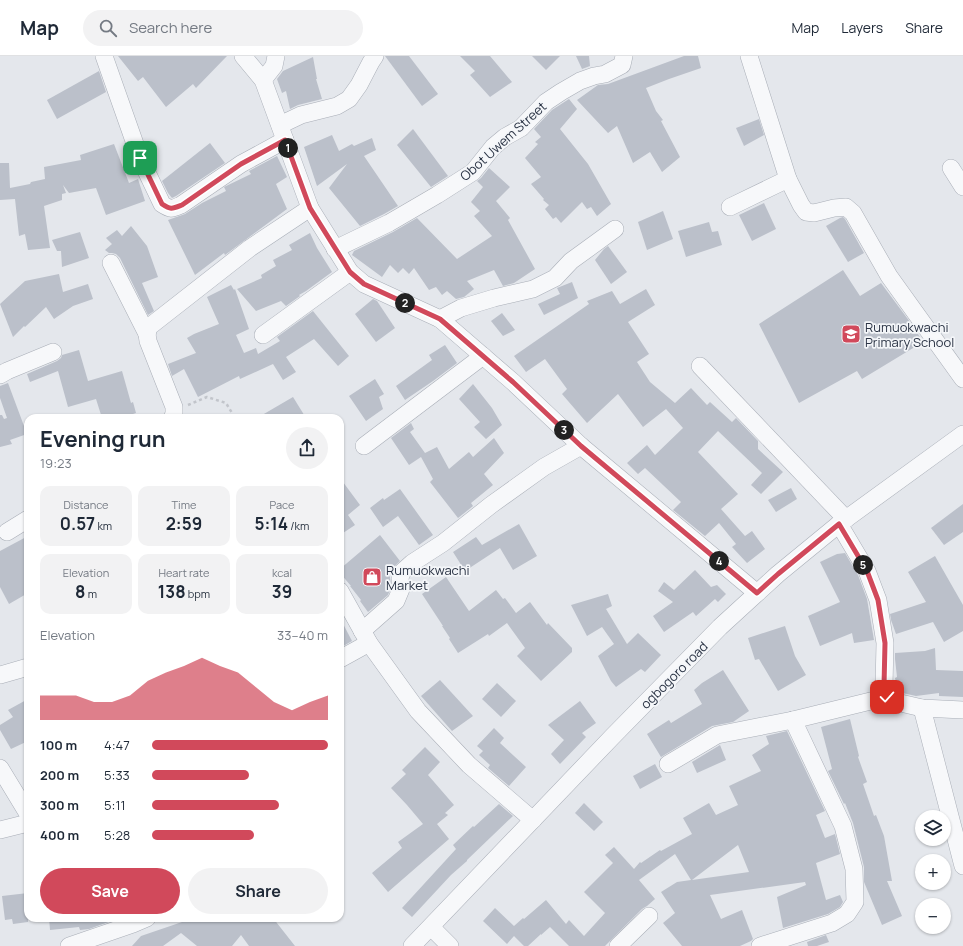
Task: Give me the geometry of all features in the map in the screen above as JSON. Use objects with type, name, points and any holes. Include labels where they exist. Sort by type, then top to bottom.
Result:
[{"type":"street","points":[[104,56],[140,158],[162,204],[168,208],[174,209],[241,164],[283,132],[301,115],[337,106],[349,99],[359,85],[375,56]]},
{"type":"street","points":[[243,56],[263,80],[310,208],[350,272],[364,284],[440,319],[513,382],[581,446],[757,593]]},
{"type":"street","points":[[263,80],[274,66],[276,56]]},
{"type":"street","name":"Obot Uwem Street","points":[[335,249],[389,223],[473,172],[493,147],[505,137],[521,128],[546,102],[580,81],[605,74],[622,65],[624,56]]},
{"type":"street","points":[[749,56],[788,179],[801,205],[806,212],[814,213],[834,208],[846,207],[853,213],[889,276],[963,379]]},
{"type":"street","points":[[951,168],[963,187]]},
{"type":"street","points":[[730,207],[788,179]]},
{"type":"street","points":[[147,334],[149,328],[250,248],[310,208]]},
{"type":"street","points":[[440,319],[461,308],[494,298],[533,289],[556,278],[571,261],[615,229]]},
{"type":"street","points":[[111,263],[147,334],[148,341],[174,407],[173,414]]},
{"type":"street","points":[[263,334],[350,272]]},
{"type":"street","points":[[0,375],[53,352]]},
{"type":"street","points":[[364,446],[484,356]]},
{"type":"street","points":[[700,366],[842,522],[867,571],[878,600],[885,643],[884,686],[887,697],[892,701],[922,708],[963,710]]},
{"type":"street","name":"ogbogoro road","points":[[412,946],[613,736],[720,627],[778,574],[842,522],[963,435]]},
{"type":"street","points":[[344,655],[365,637],[396,601],[401,589],[400,578],[402,572],[412,563],[443,543],[491,505],[544,467],[581,446]]},
{"type":"street","points":[[7,532],[24,521]]},
{"type":"street","points":[[344,598],[365,637],[418,711],[469,765],[533,820]]},
{"type":"street","points":[[0,676],[24,668]]},
{"type":"street","points":[[668,764],[717,735],[793,720],[887,697]]},
{"type":"street","points":[[922,708],[963,866]]},
{"type":"street","points":[[760,946],[832,923],[847,914],[855,902],[854,869],[843,826],[793,720]]},
{"type":"street","points":[[0,768],[24,807]]},
{"type":"street","points":[[0,830],[24,824]]},
{"type":"street","points":[[618,946],[649,916]]},
{"type":"street","points":[[69,946],[138,922]]},
{"type":"street","points":[[431,927],[450,946]]},
{"type":"path","points":[[173,414],[207,397],[226,404],[232,414]]},
{"type":"building","points":[[118,56],[227,56],[196,88],[193,84],[166,107],[143,77],[138,81]]},
{"type":"building","points":[[385,56],[409,56],[438,94],[422,106]]},
{"type":"building","points":[[460,56],[490,56],[512,82],[490,97],[470,75],[475,71]]},
{"type":"building","points":[[532,56],[560,56],[546,70]]},
{"type":"building","points":[[576,56],[589,56],[590,66],[582,69]]},
{"type":"building","points":[[684,56],[698,56],[701,68],[646,88],[680,157],[662,172],[650,152],[633,163],[617,126],[608,133],[577,100],[598,85],[608,84]]},
{"type":"building","points":[[313,57],[316,79],[322,99],[298,105],[290,109],[286,91],[282,93],[277,79],[283,71]]},
{"type":"building","points":[[99,71],[106,92],[57,119],[47,100]]},
{"type":"building","points":[[569,99],[577,109],[560,129],[588,164],[611,204],[597,216],[591,207],[587,209],[582,202],[561,223],[556,217],[553,219],[545,209],[549,205],[543,200],[544,199],[531,184],[541,177],[525,158],[538,144],[535,142],[541,137],[534,129],[552,110]]},
{"type":"building","points":[[759,119],[764,135],[744,146],[736,128]]},
{"type":"building","points":[[413,129],[448,176],[431,187],[397,145]]},
{"type":"building","points":[[332,135],[339,151],[352,144],[354,146],[372,138],[376,150],[364,156],[398,206],[360,226],[329,188],[347,164],[317,186],[304,147]]},
{"type":"building","points":[[210,143],[225,163],[172,198],[162,181]]},
{"type":"building","points":[[114,144],[129,183],[138,179],[145,201],[106,215],[96,188],[69,193],[63,185],[66,193],[62,194],[62,200],[44,206],[50,248],[28,250],[25,234],[19,236],[15,199],[0,200],[0,163],[9,163],[10,188],[45,179],[44,167],[81,160],[80,155]]},
{"type":"building","points":[[277,156],[287,177],[276,184],[287,209],[225,255],[224,253],[195,275],[168,220],[185,214],[202,203],[226,191],[224,187],[251,174],[249,171]]},
{"type":"building","points":[[489,168],[510,187],[496,201],[510,218],[508,220],[535,269],[514,283],[503,286],[494,270],[467,281],[474,289],[464,297],[456,299],[447,291],[442,295],[436,287],[429,290],[414,268],[409,274],[403,268],[398,273],[390,265],[382,277],[352,255],[354,251],[393,232],[417,218],[457,259],[492,236],[474,216],[480,211],[471,202],[483,187],[477,181]]},
{"type":"building","points":[[764,203],[776,229],[752,241],[739,215]]},
{"type":"building","points":[[663,211],[673,239],[647,250],[638,222]]},
{"type":"building","points":[[843,217],[864,253],[848,262],[826,226]]},
{"type":"building","points":[[709,222],[712,232],[718,231],[722,245],[686,257],[678,231]]},
{"type":"building","points":[[131,226],[147,246],[158,277],[142,283],[154,311],[148,315],[120,258],[116,254],[109,253],[105,250],[112,244],[106,238],[117,230],[122,236]]},
{"type":"building","points":[[80,232],[89,258],[62,267],[61,251],[57,251],[52,240]]},
{"type":"building","points":[[310,233],[317,248],[332,272],[286,306],[281,301],[256,311],[237,289],[262,278],[261,275],[276,266],[273,260],[292,250],[289,245]]},
{"type":"building","points":[[608,246],[627,272],[611,284],[595,260]]},
{"type":"building","points":[[843,270],[860,296],[881,283],[923,342],[862,379],[857,371],[799,403],[759,324]]},
{"type":"building","points":[[59,274],[63,292],[88,284],[93,299],[73,306],[54,319],[46,307],[13,337],[0,304],[25,281]]},
{"type":"building","points":[[572,282],[578,298],[544,315],[538,304],[560,294],[557,288]]},
{"type":"building","points":[[231,285],[234,290],[235,289],[249,329],[236,335],[244,353],[256,348],[258,354],[280,341],[277,337],[313,311],[349,356],[338,366],[314,339],[286,357],[296,372],[283,380],[273,364],[240,379],[239,376],[198,397],[184,369],[172,376],[168,364],[196,353],[187,338],[219,324],[207,297]]},
{"type":"building","points":[[646,289],[655,305],[628,322],[649,354],[637,362],[650,382],[675,403],[691,388],[707,405],[710,402],[732,422],[736,418],[758,441],[758,449],[783,472],[761,494],[751,485],[762,473],[718,431],[698,452],[738,494],[721,509],[745,536],[752,531],[765,549],[747,563],[732,547],[736,544],[719,523],[705,536],[673,510],[681,502],[645,468],[638,474],[627,463],[647,445],[655,455],[683,428],[666,409],[643,427],[618,394],[587,423],[562,394],[567,389],[545,359],[526,372],[514,356],[589,304],[587,301],[612,291],[620,304]]},
{"type":"building","points":[[373,299],[377,301],[395,328],[376,342],[355,314]]},
{"type":"building","points":[[502,313],[515,330],[503,336],[491,321]]},
{"type":"building","points":[[445,345],[457,363],[405,400],[396,386],[432,360],[429,355]]},
{"type":"building","points":[[79,350],[88,381],[122,371],[131,403],[133,402],[136,413],[101,414],[96,399],[68,407],[58,371],[30,382],[27,374],[57,361],[62,355]]},
{"type":"building","points":[[375,379],[384,394],[379,397],[383,409],[366,421],[349,396]]},
{"type":"building","points":[[8,383],[24,426],[24,435],[10,440],[12,444],[0,447],[0,415],[2,415],[4,419],[7,418],[0,398],[0,386]]},
{"type":"building","points":[[473,384],[492,408],[502,425],[486,439],[474,427],[480,422],[459,399]]},
{"type":"building","points":[[293,397],[304,414],[264,414]]},
{"type":"building","points":[[411,423],[414,429],[410,432],[425,453],[437,447],[449,469],[469,452],[473,457],[494,438],[504,453],[484,474],[493,485],[471,503],[473,506],[458,518],[430,482],[433,479],[421,457],[409,465],[391,438]]},
{"type":"building","points":[[344,483],[360,505],[348,515],[355,525],[344,532]]},
{"type":"building","points":[[791,488],[797,499],[776,512],[768,500]]},
{"type":"building","points":[[400,489],[433,535],[419,545],[398,516],[383,527],[370,508],[383,498],[384,500]]},
{"type":"building","points":[[963,504],[963,532],[944,545],[931,528]]},
{"type":"building","points":[[519,524],[537,556],[513,570],[500,548],[465,571],[453,552],[476,537],[482,545]]},
{"type":"building","points":[[380,535],[400,561],[387,573],[390,577],[391,587],[388,595],[368,612],[344,578],[344,566]]},
{"type":"building","points":[[24,538],[24,595],[9,604],[0,587],[0,551]]},
{"type":"building","points":[[845,553],[858,575],[867,599],[874,640],[854,643],[852,633],[820,646],[808,616],[840,602],[820,562],[837,554]]},
{"type":"building","points":[[935,556],[963,605],[963,631],[944,642],[933,622],[896,634],[890,614],[926,602],[908,572]]},
{"type":"building","points":[[695,570],[711,587],[717,585],[726,594],[718,602],[715,599],[696,616],[693,612],[664,632],[653,616],[673,602],[658,591],[664,582],[674,590]]},
{"type":"building","points":[[446,577],[469,611],[496,590],[503,599],[505,598],[516,613],[530,602],[547,625],[548,623],[572,648],[572,652],[541,681],[517,656],[525,648],[507,623],[489,636],[488,634],[458,653],[443,626],[422,594]]},
{"type":"building","points":[[608,594],[612,606],[606,609],[627,644],[638,633],[661,655],[645,672],[641,669],[616,687],[611,681],[598,656],[614,644],[602,627],[587,636],[571,605]]},
{"type":"building","points":[[344,626],[352,641],[344,646]]},
{"type":"building","points":[[785,626],[795,656],[806,675],[778,691],[759,659],[755,660],[748,638]]},
{"type":"building","points":[[935,648],[936,670],[963,671],[963,697],[939,696],[939,693],[916,696],[898,692],[895,678],[897,677],[895,653],[925,651]]},
{"type":"building","points":[[723,670],[749,711],[733,722],[712,726],[661,757],[647,734],[669,720],[671,723],[702,704],[694,690],[702,683]]},
{"type":"building","points":[[440,680],[473,716],[452,731],[421,696]]},
{"type":"building","points":[[497,683],[516,701],[501,717],[482,699]]},
{"type":"building","points":[[24,701],[24,743],[11,749],[0,730],[0,725],[13,717],[8,710]]},
{"type":"building","points":[[580,701],[596,723],[582,733],[586,737],[560,764],[551,754],[564,740],[548,725]]},
{"type":"building","points":[[850,719],[858,757],[867,782],[863,784],[874,816],[876,815],[884,836],[892,881],[887,881],[902,916],[882,925],[864,882],[864,867],[853,823],[845,803],[844,804],[828,771],[832,769],[821,727]]},
{"type":"building","points":[[494,728],[504,738],[500,743],[526,767],[509,786],[488,768],[490,765],[479,755],[483,751],[477,746]]},
{"type":"building","points":[[787,731],[825,811],[816,815],[825,838],[835,834],[840,854],[816,863],[826,900],[840,895],[843,902],[840,907],[828,914],[783,928],[777,897],[806,885],[805,882],[710,895],[721,919],[742,910],[753,939],[740,946],[682,946],[663,923],[675,913],[661,892],[677,882],[691,880],[675,854],[639,880],[655,899],[642,909],[605,946],[569,946],[550,927],[528,946],[524,946],[514,936],[507,944],[483,921],[495,908],[514,926],[546,900],[566,924],[569,920],[584,936],[605,913],[584,892],[613,863],[605,855],[614,847],[634,869],[640,862],[641,863],[660,850],[661,851],[692,834],[683,818],[709,803],[716,815],[738,805],[729,786],[761,771],[752,755],[769,744],[766,736]],"holes":[[[738,845],[749,872],[692,880]]]},
{"type":"building","points":[[720,745],[726,760],[697,773],[692,762]]},
{"type":"building","points":[[425,747],[440,762],[428,775],[454,805],[445,813],[448,815],[437,824],[449,839],[388,892],[372,873],[402,848],[398,842],[423,824],[391,788],[406,774],[402,770]]},
{"type":"building","points":[[655,764],[662,777],[640,789],[633,776]]},
{"type":"building","points":[[584,803],[603,822],[594,831],[575,813]]},
{"type":"building","points":[[499,804],[513,816],[451,875],[412,917],[402,908],[456,849],[453,845]]},
{"type":"building","points":[[24,893],[24,922],[28,922],[13,924],[12,919],[5,920],[2,896]]},
{"type":"building","points":[[49,922],[109,922],[89,929],[80,930],[79,927],[50,930]]},
{"type":"building","points":[[182,922],[276,922],[295,946],[249,946],[241,935],[232,946],[197,946],[181,933],[163,946],[132,946],[141,936]]},
{"type":"building","points":[[826,935],[829,942],[817,946],[808,946],[807,942]]},
{"type":"place","name":"Rumuokwachi Primary School","points":[[851,334]]},
{"type":"place","name":"Rumuokwachi Market","points":[[372,577]]},
{"type":"route","points":[[140,158],[162,204],[168,208],[174,209],[241,164],[285,140],[310,208],[350,272],[364,284],[440,319],[513,382],[581,446],[757,593],[839,524],[867,571],[878,600],[885,643],[884,686],[887,697]]}]
